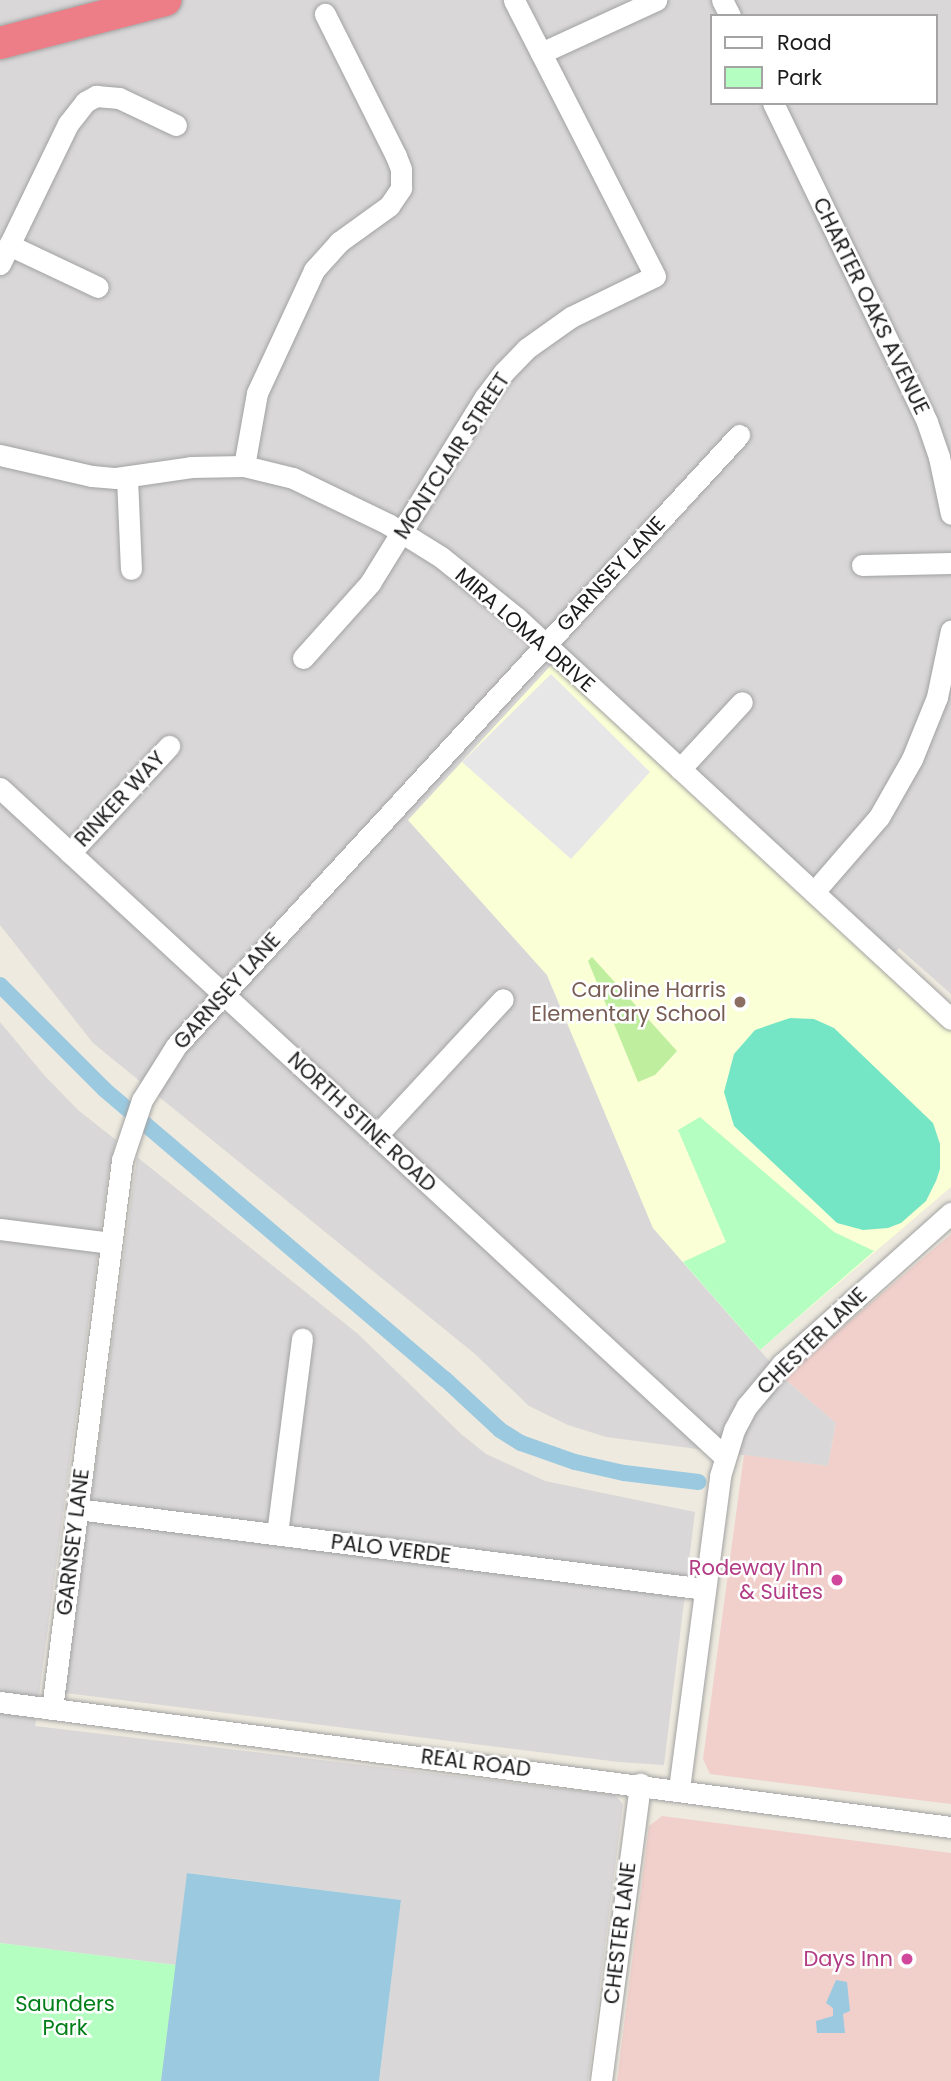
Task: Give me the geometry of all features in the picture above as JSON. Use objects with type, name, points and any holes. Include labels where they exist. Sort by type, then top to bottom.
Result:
[{"type":"highway","points":[[0,43],[165,0]]},
{"type":"street","name":"MONTCLAIR STREET","points":[[303,658],[370,583],[485,397],[512,364],[526,349],[571,317],[655,276],[514,0]]},
{"type":"street","points":[[541,53],[656,0]]},
{"type":"street","points":[[244,466],[257,393],[314,270],[339,242],[389,206],[401,188],[401,169],[396,156],[325,14]]},
{"type":"street","points":[[0,264],[73,114],[96,96],[120,98],[176,125]]},
{"type":"street","name":"CHARTER OAKS AVENUE","points":[[774,105],[922,410],[939,457],[951,514]]},
{"type":"street","points":[[9,245],[98,287]]},
{"type":"street","name":"GARNSEY LANE","points":[[52,1709],[122,1160],[130,1129],[142,1100],[176,1046],[739,435]]},
{"type":"street","name":"MIRA LOMA DRIVE","points":[[0,455],[92,476],[127,478],[191,467],[244,466],[293,478],[344,500],[402,532],[481,587],[951,1019]]},
{"type":"street","points":[[127,478],[131,569]]},
{"type":"street","points":[[862,565],[951,563]]},
{"type":"street","points":[[814,892],[878,817],[912,759],[937,697],[951,630]]},
{"type":"street","points":[[680,769],[742,702]]},
{"type":"street","name":"RINKER WAY","points":[[70,853],[169,746]]},
{"type":"street","name":"NORTH STINE ROAD","points":[[0,788],[724,1456]]},
{"type":"street","points":[[377,1135],[503,999]]},
{"type":"street","name":"CHESTER LANE","points":[[679,1789],[724,1456],[747,1406],[765,1381],[951,1213]]},
{"type":"street","points":[[0,1229],[111,1243]]},
{"type":"street","points":[[278,1534],[302,1339]]},
{"type":"street","name":"PALO VERDE","points":[[77,1508],[705,1589]]},
{"type":"street","name":"REAL ROAD","points":[[0,1702],[679,1789],[951,1827]]},
{"type":"street","name":"CHESTER LANE","points":[[601,2081],[640,1784]]},
{"type":"shaded area","points":[[0,0],[951,0],[951,994],[899,948],[883,967],[408,820],[547,975],[653,1228],[784,1378],[836,1423],[828,1466],[606,1437],[568,1425],[529,1406],[475,1354],[93,1043],[0,925]]},
{"type":"shaded area","name":"Caroline Harris Elementary School","points":[[553,663],[951,1030],[951,1187],[760,1350],[653,1228],[547,975],[408,820]]},
{"type":"shaded area","points":[[551,674],[650,772],[571,859],[462,762]]},
{"type":"shaded area","points":[[0,1022],[44,1075],[78,1110],[116,1140],[108,1175],[35,1726],[615,1795],[623,1804],[588,2081],[379,2081],[401,1900],[188,1873],[176,1965],[0,1943]]},
{"type":"shaded area","points":[[137,1157],[358,1334],[461,1434],[486,1454],[545,1481],[695,1512],[664,1765],[619,1762],[65,1693]]},
{"type":"shaded area","points":[[951,1234],[951,1804],[710,1774],[703,1759],[744,1455],[828,1466],[836,1423],[784,1378]]},
{"type":"shaded area","points":[[662,1816],[951,1853],[951,2081],[617,2081],[649,1826]]},
{"type":"green space","points":[[592,957],[677,1051],[655,1075],[638,1082],[588,961]]},
{"type":"green space","points":[[790,1018],[814,1019],[834,1028],[933,1123],[940,1144],[940,1169],[926,1201],[901,1223],[888,1228],[863,1230],[837,1223],[734,1126],[724,1092],[734,1054],[755,1030]]},
{"type":"green space","points":[[700,1117],[834,1232],[874,1251],[760,1350],[683,1262],[726,1242],[678,1130]]},
{"type":"green space","name":"Saunders Park","points":[[0,1943],[176,1965],[161,2081],[0,2081]]},
{"type":"water","points":[[187,1873],[401,1900],[379,2081],[161,2081]]},
{"type":"water","points":[[836,1980],[847,1982],[850,2011],[843,2014],[845,2033],[817,2033],[816,2021],[833,2016],[833,2008],[826,2003]]},
{"type":"waterway","points":[[0,985],[105,1090],[445,1379],[500,1430],[521,1443],[575,1462],[624,1473],[698,1482]]},
{"type":"place","name":"Caroline Harris Elementary School","points":[[740,1002]]},
{"type":"place","name":"Rodeway Inn & Suites","points":[[837,1580]]},
{"type":"place","name":"Days Inn","points":[[907,1959]]}]
